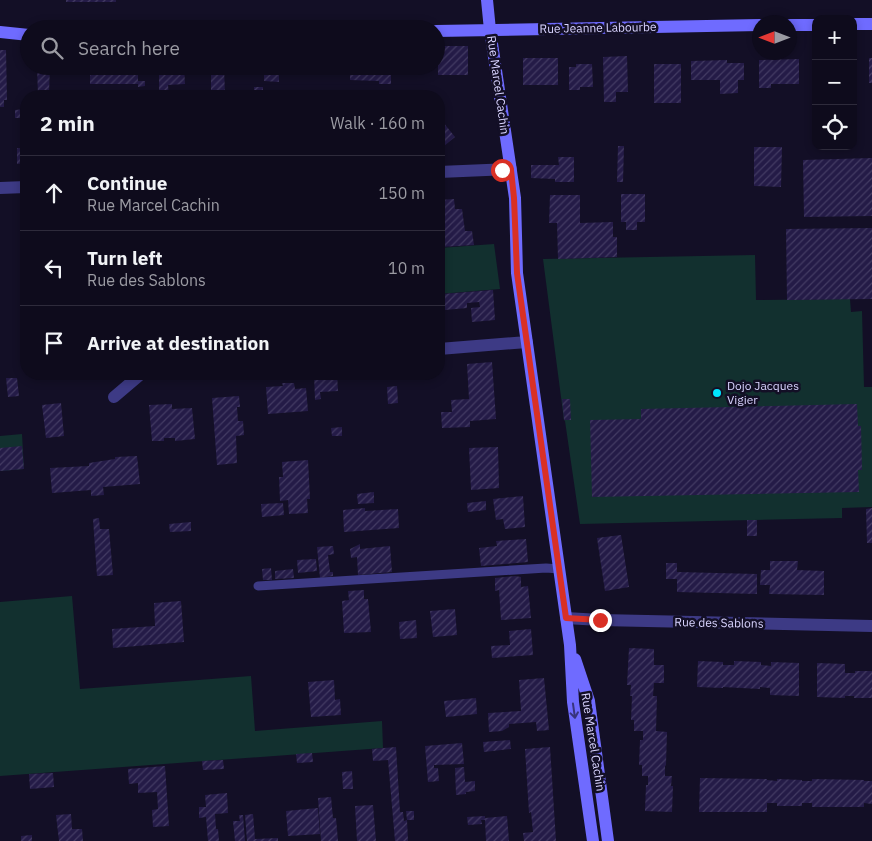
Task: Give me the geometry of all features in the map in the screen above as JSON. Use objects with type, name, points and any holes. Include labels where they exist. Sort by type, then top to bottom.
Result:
[{"type":"street","name":"Rue Marcel Cachin","points":[[487,0],[511,170],[517,273],[570,645],[573,702],[593,841]]},
{"type":"street","points":[[797,25],[812,24]]},
{"type":"street","points":[[857,24],[872,24]]},
{"type":"street","name":"Rue Jeanne Labourbe","points":[[445,31],[752,25]]},
{"type":"street","points":[[0,32],[20,33]]},
{"type":"street","points":[[445,172],[511,170]]},
{"type":"street","points":[[0,188],[20,187]]},
{"type":"street","points":[[445,348],[527,342]]},
{"type":"street","points":[[114,397],[133,380]]},
{"type":"street","name":"Rue des Sablons","points":[[566,618],[872,626]]},
{"type":"street","name":"Rue Marcel Cachin","points":[[570,645],[588,701],[608,841]]},
{"type":"lane","points":[[258,586],[559,569]]},
{"type":"green space","points":[[494,244],[500,289],[445,294],[445,248]]},
{"type":"green space","name":"Dojo Jacques Vigier","points":[[755,255],[756,300],[850,299],[851,312],[862,311],[864,387],[872,387],[872,507],[842,508],[842,518],[580,524],[543,259]]},
{"type":"green space","points":[[22,434],[24,469],[0,471],[0,436]]},
{"type":"green space","points":[[72,596],[80,689],[251,676],[255,731],[382,721],[383,748],[0,776],[0,602]]},
{"type":"building","points":[[66,0],[116,0],[116,2],[66,2]]},
{"type":"building","points":[[445,46],[468,46],[468,75],[445,75]]},
{"type":"building","points":[[0,50],[6,50],[7,100],[4,100],[4,107],[0,107]]},
{"type":"building","points":[[627,56],[628,92],[616,92],[616,102],[604,102],[603,57]]},
{"type":"building","points":[[523,58],[558,58],[558,85],[523,85]]},
{"type":"building","points":[[869,58],[872,58],[872,83],[869,83]]},
{"type":"building","points":[[799,59],[799,84],[771,84],[771,88],[759,88],[759,60]]},
{"type":"building","points":[[727,60],[727,63],[744,63],[744,80],[738,80],[738,93],[720,94],[720,80],[691,80],[691,61]]},
{"type":"building","points":[[576,64],[592,64],[593,87],[580,87],[580,90],[569,90],[569,67],[576,67]]},
{"type":"building","points":[[654,64],[681,64],[681,103],[654,103]]},
{"type":"building","points":[[37,75],[50,75],[49,90],[38,90]]},
{"type":"building","points":[[90,75],[138,75],[138,81],[145,81],[145,86],[138,87],[138,84],[90,84]]},
{"type":"building","points":[[159,75],[184,75],[185,84],[168,85],[168,90],[159,90]]},
{"type":"building","points":[[211,75],[224,75],[225,90],[211,90]]},
{"type":"building","points":[[264,75],[279,75],[279,82],[264,81]]},
{"type":"building","points":[[350,75],[391,75],[391,84],[379,84],[379,81],[350,80]]},
{"type":"building","points":[[254,87],[263,87],[263,90],[254,90]]},
{"type":"building","points":[[15,110],[20,110],[20,118],[15,118]]},
{"type":"building","points":[[445,124],[455,137],[445,145]]},
{"type":"building","points":[[618,146],[624,146],[623,182],[617,182]]},
{"type":"building","points":[[754,147],[782,147],[781,187],[754,186]]},
{"type":"building","points":[[17,148],[20,148],[20,164],[17,164]]},
{"type":"building","points":[[558,157],[574,157],[574,182],[555,182],[555,179],[531,178],[531,165],[559,165]]},
{"type":"building","points":[[872,158],[872,216],[804,217],[803,160]]},
{"type":"building","points":[[621,194],[645,194],[645,222],[637,222],[637,230],[626,230],[626,222],[621,222]]},
{"type":"building","points":[[550,195],[580,195],[580,223],[613,222],[613,237],[617,237],[617,257],[558,259],[557,223],[549,223]]},
{"type":"building","points":[[454,199],[455,209],[462,209],[465,231],[472,231],[474,245],[445,247],[445,200]]},
{"type":"building","points":[[872,228],[872,299],[787,300],[786,229]]},
{"type":"building","points":[[493,290],[495,320],[472,322],[471,308],[480,307],[479,302],[467,303],[467,308],[445,310],[445,294]]},
{"type":"building","points":[[492,362],[496,419],[470,421],[470,427],[442,428],[441,412],[452,412],[451,400],[469,399],[467,364]]},
{"type":"building","points":[[6,378],[17,378],[19,396],[8,397]]},
{"type":"building","points":[[314,380],[337,380],[338,391],[320,392],[321,399],[315,400]]},
{"type":"building","points":[[282,383],[294,383],[295,389],[306,388],[308,411],[268,414],[266,387],[283,386]]},
{"type":"building","points":[[397,386],[398,403],[388,404],[387,387]]},
{"type":"building","points":[[239,396],[240,407],[237,407],[238,421],[243,421],[244,435],[236,436],[237,463],[217,465],[212,398]]},
{"type":"building","points":[[562,399],[570,399],[571,420],[564,420]]},
{"type":"building","points":[[61,403],[64,436],[46,438],[42,405]]},
{"type":"building","points":[[172,404],[172,409],[192,408],[195,439],[175,441],[175,438],[164,438],[164,441],[152,441],[149,405]]},
{"type":"building","points":[[857,404],[858,426],[861,426],[862,470],[858,470],[859,492],[592,497],[590,420],[641,419],[641,409]]},
{"type":"building","points":[[342,427],[342,436],[332,436],[331,428]]},
{"type":"building","points":[[22,446],[24,469],[0,471],[0,448]]},
{"type":"building","points":[[498,447],[499,488],[471,490],[469,448]]},
{"type":"building","points":[[137,456],[140,484],[103,487],[104,495],[91,496],[91,490],[52,493],[50,468],[89,466],[89,463],[115,459],[115,457]]},
{"type":"building","points":[[308,460],[310,499],[307,499],[308,513],[289,514],[288,500],[280,501],[279,477],[283,477],[282,462]]},
{"type":"building","points":[[374,492],[374,503],[358,504],[357,494]]},
{"type":"building","points":[[523,496],[525,527],[505,529],[503,519],[496,520],[493,499]]},
{"type":"building","points":[[486,501],[486,510],[468,512],[467,503]]},
{"type":"building","points":[[283,503],[284,515],[262,517],[261,504]]},
{"type":"building","points":[[365,508],[365,511],[398,509],[399,528],[344,532],[343,510]]},
{"type":"building","points":[[872,508],[872,543],[867,543],[866,509]]},
{"type":"building","points":[[99,518],[100,529],[109,529],[113,575],[97,576],[93,519]]},
{"type":"building","points":[[747,520],[757,520],[757,536],[747,536]]},
{"type":"building","points":[[191,522],[191,531],[170,532],[169,524]]},
{"type":"building","points":[[621,535],[629,587],[605,591],[597,538]]},
{"type":"building","points":[[526,539],[528,562],[481,566],[479,548],[497,546],[496,541]]},
{"type":"building","points":[[360,544],[360,549],[390,546],[392,572],[358,575],[357,557],[351,558],[350,549]]},
{"type":"building","points":[[333,546],[334,554],[328,555],[330,572],[333,572],[333,576],[320,578],[317,547]]},
{"type":"building","points":[[316,559],[317,571],[298,573],[297,560]]},
{"type":"building","points":[[770,561],[798,561],[797,570],[824,571],[824,595],[769,594],[770,585],[760,585],[761,570],[770,570]]},
{"type":"building","points":[[666,563],[677,563],[677,572],[757,574],[757,594],[677,592],[677,579],[666,579]]},
{"type":"building","points":[[271,568],[272,580],[263,580],[262,569]]},
{"type":"building","points":[[293,569],[294,578],[275,579],[275,571]]},
{"type":"building","points":[[521,577],[521,587],[528,586],[531,618],[501,620],[499,590],[495,591],[495,578]]},
{"type":"building","points":[[364,590],[364,599],[368,599],[371,632],[344,633],[342,601],[349,600],[348,591]]},
{"type":"building","points":[[181,601],[184,642],[113,648],[112,629],[155,626],[154,603]]},
{"type":"building","points":[[455,609],[457,635],[433,637],[430,611]]},
{"type":"building","points":[[416,620],[417,638],[400,639],[399,622]]},
{"type":"building","points":[[531,629],[533,655],[492,658],[491,646],[510,645],[509,631]]},
{"type":"building","points":[[629,648],[654,649],[654,665],[664,665],[664,683],[654,683],[653,696],[657,696],[656,731],[667,732],[665,776],[672,776],[672,812],[645,811],[648,776],[642,776],[642,765],[639,765],[640,740],[643,740],[643,731],[634,731],[634,720],[631,720],[631,685],[627,685]]},
{"type":"building","points":[[698,661],[723,662],[723,665],[734,665],[734,661],[761,662],[761,665],[771,666],[771,662],[799,663],[799,696],[770,695],[770,688],[760,687],[760,689],[697,687]]},
{"type":"building","points":[[817,663],[845,664],[845,673],[872,671],[872,698],[854,698],[854,696],[845,696],[845,698],[817,697]]},
{"type":"building","points":[[544,678],[549,730],[537,731],[536,722],[509,724],[509,727],[502,731],[489,732],[488,713],[521,711],[519,680]]},
{"type":"building","points":[[334,680],[335,700],[340,699],[341,715],[311,717],[308,682]]},
{"type":"building","points":[[476,698],[477,714],[446,717],[444,701]]},
{"type":"building","points":[[510,740],[511,749],[484,752],[483,742]]},
{"type":"building","points":[[462,743],[464,764],[434,765],[434,768],[438,768],[439,781],[428,782],[425,746]]},
{"type":"building","points":[[396,747],[400,812],[403,812],[404,821],[407,820],[408,841],[395,841],[388,760],[373,761],[372,749]]},
{"type":"building","points":[[550,747],[556,841],[524,841],[523,833],[533,832],[531,812],[529,813],[525,749]]},
{"type":"building","points":[[312,753],[313,762],[297,763],[296,754]]},
{"type":"building","points":[[223,760],[224,769],[203,770],[202,761]]},
{"type":"building","points":[[165,766],[169,826],[153,827],[152,810],[158,809],[157,792],[138,793],[138,783],[129,784],[128,769]]},
{"type":"building","points":[[464,767],[465,782],[475,781],[475,791],[456,795],[455,768]]},
{"type":"building","points":[[352,771],[353,789],[343,789],[342,772]]},
{"type":"building","points":[[53,773],[54,787],[30,789],[29,774]]},
{"type":"building","points":[[700,778],[767,779],[777,781],[777,779],[812,781],[812,779],[872,781],[872,804],[864,803],[864,807],[812,807],[812,803],[802,803],[802,806],[777,806],[777,803],[767,803],[767,812],[699,812]]},
{"type":"building","points":[[227,793],[228,813],[215,814],[219,841],[208,841],[206,817],[199,818],[199,807],[206,807],[205,795]]},
{"type":"building","points":[[331,797],[333,818],[336,818],[338,841],[321,841],[318,798]]},
{"type":"building","points":[[373,805],[376,841],[357,841],[355,806]]},
{"type":"building","points":[[318,808],[320,834],[288,836],[286,811]]},
{"type":"building","points":[[406,811],[414,811],[414,820],[407,820]]},
{"type":"building","points":[[71,814],[72,829],[82,829],[83,841],[59,841],[56,815]]},
{"type":"building","points":[[253,814],[255,839],[278,838],[278,841],[247,841],[245,815]]},
{"type":"building","points":[[239,815],[243,815],[245,841],[235,841],[233,821],[240,821]]},
{"type":"building","points":[[485,816],[485,818],[507,816],[509,841],[486,841],[485,820],[481,820],[482,824],[468,825],[467,817]]},
{"type":"building","points":[[32,835],[32,841],[21,841],[21,836]]},
{"type":"place","name":"Dojo Jacques Vigier","points":[[717,393]]},
{"type":"route","points":[[502,170],[511,170],[517,273],[566,618],[600,620]]}]
